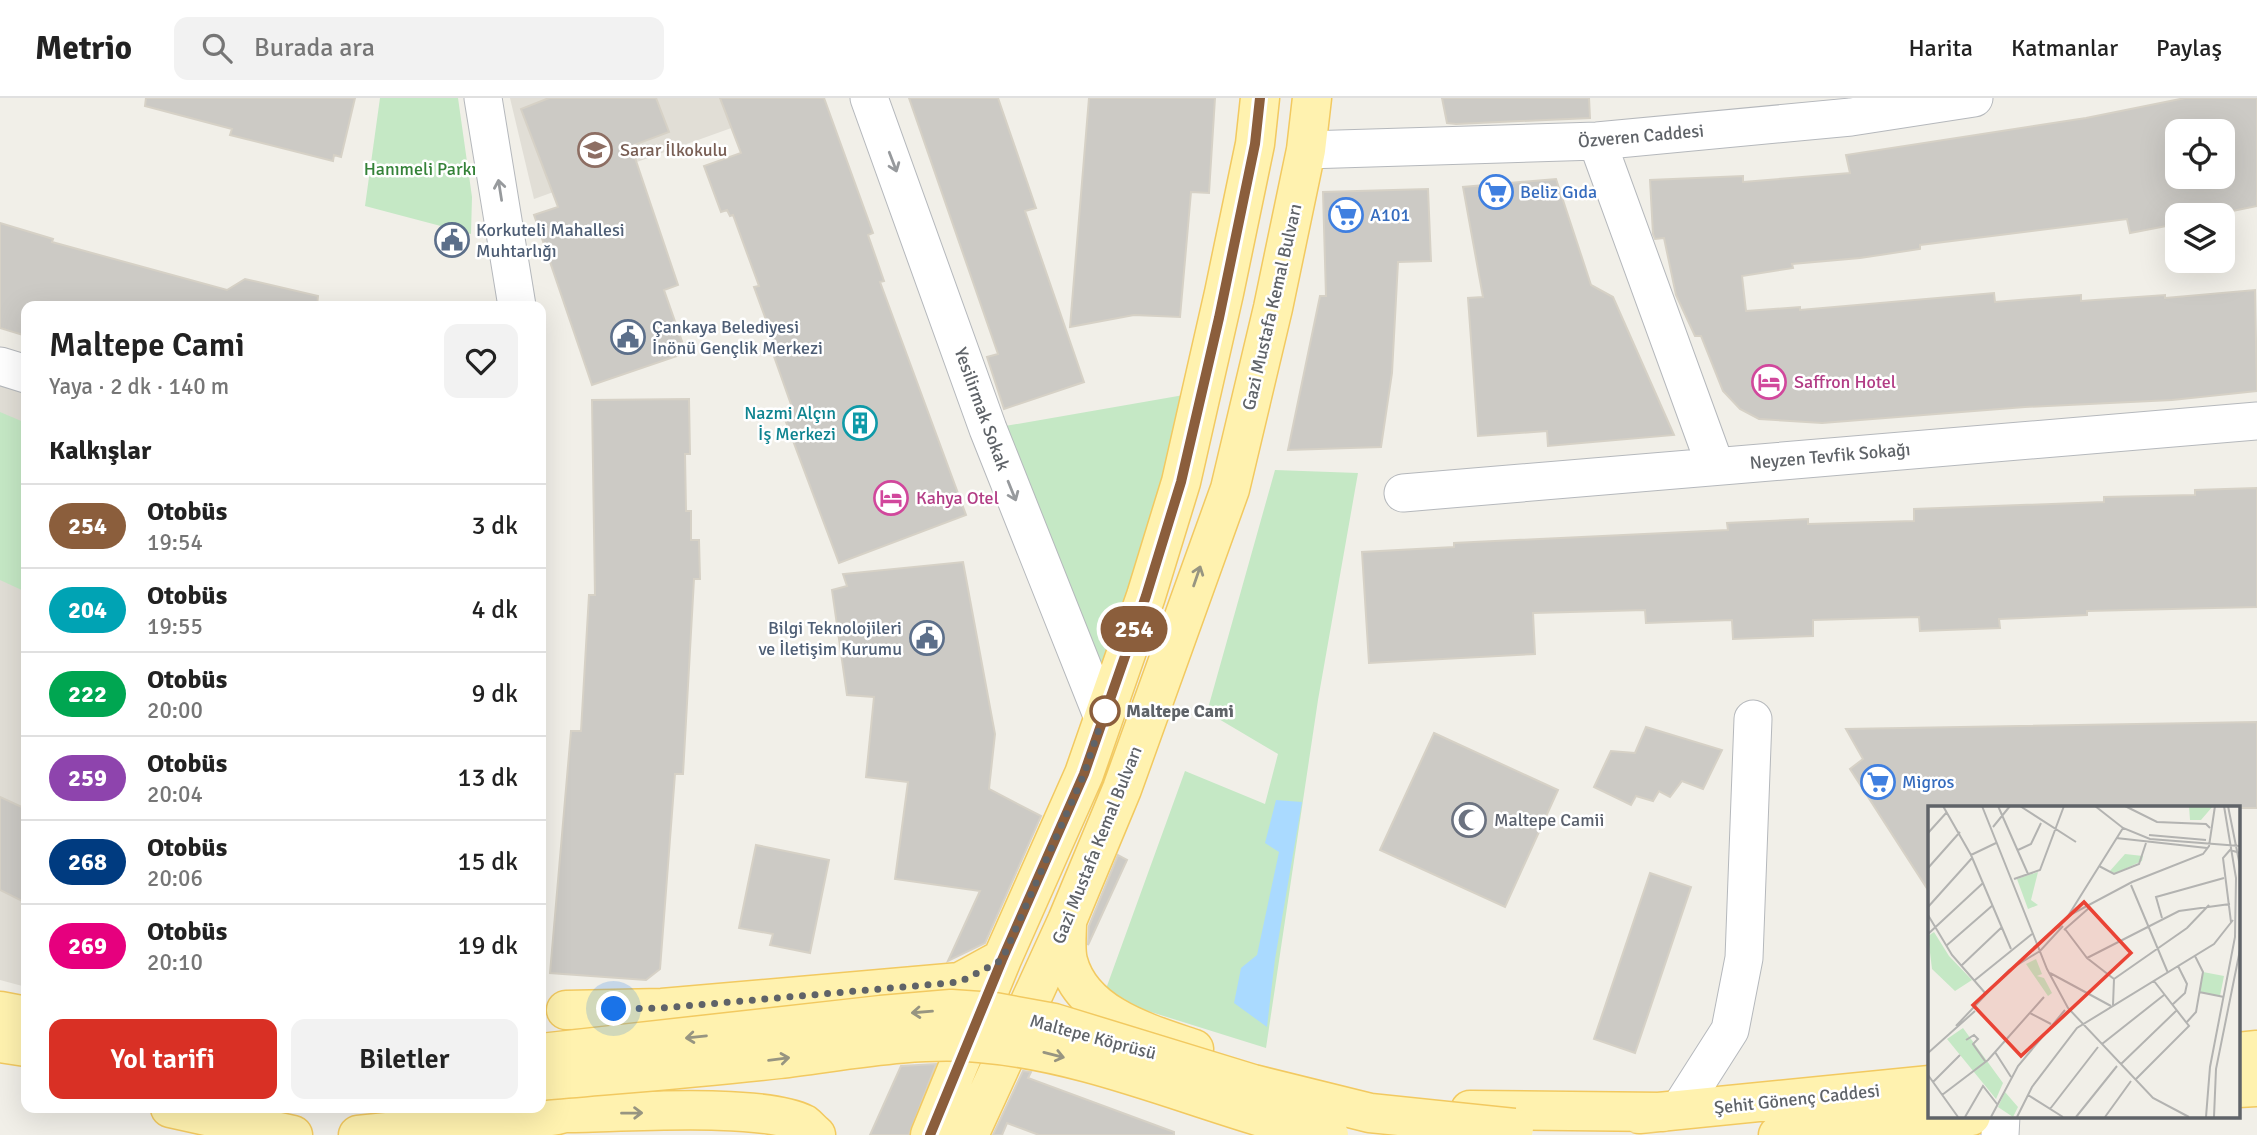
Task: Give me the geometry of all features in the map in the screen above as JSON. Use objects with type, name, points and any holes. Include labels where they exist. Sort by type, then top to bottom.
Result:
[{"type":"main road","points":[[930,1135],[1002,960],[1084,774],[1146,596],[1181,482],[1233,253],[1255,144],[1260,98]]},
{"type":"main road","name":"Gazi Mustafa Kemal Bulvarı","points":[[968,1135],[1067,921],[1122,789],[1230,489],[1273,308],[1306,150],[1312,98]]},
{"type":"main road","points":[[1067,921],[1067,960],[1080,986],[1109,1014],[1150,1034],[1271,1075],[1427,1110],[1671,1111]]},
{"type":"main road","points":[[553,1009],[662,1008],[960,982],[1002,960]]},
{"type":"main road","points":[[546,1105],[578,1106],[590,1094],[598,1080],[601,1063],[592,1031],[553,1009]]},
{"type":"main road","name":"Maltepe Köprüsü","points":[[546,1053],[951,1009],[994,1012],[1054,1023],[1253,1084],[1370,1113],[1514,1128],[1671,1111]]},
{"type":"main road","points":[[0,1011],[21,1015]]},
{"type":"main road","points":[[0,1043],[21,1046]]},
{"type":"main road","name":"Maltepe Köprüsü","points":[[546,1104],[888,1046],[980,1043],[1046,1052],[1153,1082],[1242,1113],[1329,1135]]},
{"type":"main road","name":"Şehit Gönenç Caddesi","points":[[1671,1111],[1928,1085]]},
{"type":"main road","points":[[546,1105],[731,1111],[780,1117],[804,1125],[816,1135]]},
{"type":"main road","points":[[193,1113],[293,1135]]},
{"type":"main road","points":[[358,1135],[492,1113]]},
{"type":"main road","name":"Şehit Gönenç Caddesi","points":[[1778,1135],[1951,1118]]},
{"type":"street","points":[[483,98],[516,301]]},
{"type":"street","name":"Yesilirmak Sokak","points":[[869,98],[988,429],[1103,718]]},
{"type":"street","name":"Özveren Caddesi","points":[[1306,150],[1597,141],[1851,117],[1974,98]]},
{"type":"street","points":[[1597,141],[1716,465]]},
{"type":"street","points":[[0,366],[21,372]]},
{"type":"street","name":"Neyzen Tevfik Sokağı","points":[[1403,493],[2257,421]]},
{"type":"street","points":[[1671,1111],[1730,1030],[1744,958],[1753,719]]},
{"type":"shaded area","name":"Sarar İlkokulu","points":[[510,98],[815,98],[534,199]]},
{"type":"shaded area","points":[[0,366],[21,372],[21,986],[0,980]]},
{"type":"green space","name":"Hanımeli Parkı","points":[[380,98],[458,98],[472,197],[471,234],[365,206]]},
{"type":"green space","points":[[1201,392],[1103,718],[988,429]]},
{"type":"green space","points":[[0,412],[21,421],[21,590],[0,580]]},
{"type":"green space","points":[[1275,470],[1358,473],[1318,700],[1266,1048],[1103,997],[1185,771],[1265,804],[1278,754],[1207,712]]},
{"type":"water","points":[[1276,800],[1302,802],[1275,959],[1267,1027],[1234,1003],[1241,968],[1257,955],[1279,852],[1265,843]]},
{"type":"building","points":[[146,98],[355,98],[341,157],[334,155],[333,161],[230,135],[232,129],[145,106]]},
{"type":"building","points":[[549,98],[656,98],[669,132],[631,146],[678,285],[664,290],[686,353],[592,385],[534,215],[558,207],[521,109]]},
{"type":"building","points":[[720,98],[824,98],[873,233],[868,235],[884,281],[880,282],[966,515],[839,563],[783,414],[793,410],[770,345],[773,339],[754,287],[759,286],[733,215],[730,216],[727,210],[721,212],[704,166],[741,153]]},
{"type":"building","points":[[909,98],[998,98],[1036,208],[1025,211],[1084,382],[1004,409],[987,357],[998,354]]},
{"type":"building","points":[[1089,98],[1215,98],[1209,193],[1191,192],[1180,317],[1134,315],[1070,327]]},
{"type":"building","points":[[1442,98],[1589,98],[1590,118],[1447,123]]},
{"type":"building","points":[[2185,98],[2257,98],[2257,206],[2235,210],[2235,203],[2165,203],[2165,226],[2130,233],[2127,219],[1920,245],[1920,249],[1792,264],[1793,268],[1742,276],[1746,311],[1800,307],[1800,310],[1994,293],[1995,302],[2081,295],[2081,301],[2165,295],[2165,298],[2255,290],[2257,391],[2172,400],[2025,407],[1822,423],[1759,419],[1740,409],[1723,391],[1701,336],[1695,336],[1676,295],[1664,238],[1655,239],[1653,234],[1650,180],[1743,176],[1743,182],[1850,173],[1846,155],[2086,118]]},
{"type":"building","points":[[1556,179],[1591,285],[1613,297],[1674,435],[1548,446],[1547,431],[1478,436],[1468,298],[1483,297],[1463,187]]},
{"type":"building","points":[[1428,189],[1431,261],[1398,262],[1392,373],[1381,447],[1288,450],[1320,296],[1326,296],[1323,192]]},
{"type":"building","points":[[0,223],[53,239],[52,242],[227,290],[245,279],[318,296],[318,301],[21,301],[21,334],[0,328]]},
{"type":"building","points":[[689,399],[690,454],[685,454],[686,511],[691,511],[691,540],[699,540],[700,579],[694,579],[683,774],[675,774],[660,969],[646,980],[550,973],[571,731],[581,731],[589,595],[595,595],[592,400]]},
{"type":"building","points":[[2257,488],[2257,607],[2087,611],[2087,615],[1999,619],[2000,628],[1920,631],[1919,617],[1813,620],[1813,636],[1733,639],[1732,620],[1646,623],[1645,610],[1533,613],[1535,654],[1369,663],[1362,552],[1454,547],[1454,543],[1728,530],[1727,523],[1808,519],[1808,524],[1914,521],[1914,509],[2104,502],[2104,497],[2195,495],[2195,490]]},
{"type":"building","points":[[963,562],[995,734],[989,789],[1041,816],[985,943],[948,961],[980,891],[895,879],[908,782],[866,777],[874,697],[847,695],[832,590],[847,586],[843,574]]},
{"type":"building","points":[[2257,722],[2257,808],[1928,806],[1928,890],[1850,769],[1863,759],[1846,729]]},
{"type":"building","points":[[1646,727],[1722,750],[1703,789],[1682,781],[1670,797],[1659,791],[1653,801],[1636,796],[1631,805],[1594,787],[1611,751],[1635,753]]},
{"type":"building","name":"Maltepe Camii","points":[[1434,733],[1558,790],[1505,907],[1380,850]]},
{"type":"building","points":[[0,797],[21,807],[21,900],[0,890]]},
{"type":"building","points":[[756,845],[829,860],[810,953],[770,945],[773,934],[739,928]]},
{"type":"building","points":[[1118,855],[1127,860],[1088,945],[1089,926]]},
{"type":"building","points":[[1650,873],[1691,887],[1635,1053],[1594,1039]]},
{"type":"building","points":[[936,1064],[909,1135],[870,1135],[901,1066]]},
{"type":"building","points":[[1023,1071],[1031,1072],[1028,1078],[1174,1132],[1174,1135],[1039,1135],[1007,1123],[1002,1135],[993,1135]]},
{"type":"bus line","name":"254","points":[[930,1135],[1002,960],[1084,774],[1146,596],[1181,482],[1219,318],[1255,144],[1260,98]]},
{"type":"place","name":"Sarar İlkokulu","points":[[595,150]]},
{"type":"place","name":"Beliz Gıda","points":[[1496,192]]},
{"type":"place","name":"A101","points":[[1346,215]]},
{"type":"place","name":"Korkuteli Mahallesi Muhtarlığı","points":[[452,240]]},
{"type":"place","name":"Çankaya Belediyesi İnönü Gençlik Merkezi","points":[[628,337]]},
{"type":"place","name":"Saffron Hotel","points":[[1769,382]]},
{"type":"place","name":"Nazmi Alçın İş Merkezi","points":[[860,423]]},
{"type":"place","name":"Kahya Otel","points":[[891,498]]},
{"type":"place","name":"Bilgi Teknolojileri ve İletişim Kurumu","points":[[927,638]]},
{"type":"place","name":"Maltepe Cami","points":[[1105,711]]},
{"type":"place","name":"Migros","points":[[1878,782]]},
{"type":"place","name":"Maltepe Camii","points":[[1469,820]]},
{"type":"route","points":[[614,1009],[662,1008],[836,994],[960,982],[979,974],[1002,960],[1084,774],[1105,711]]}]
